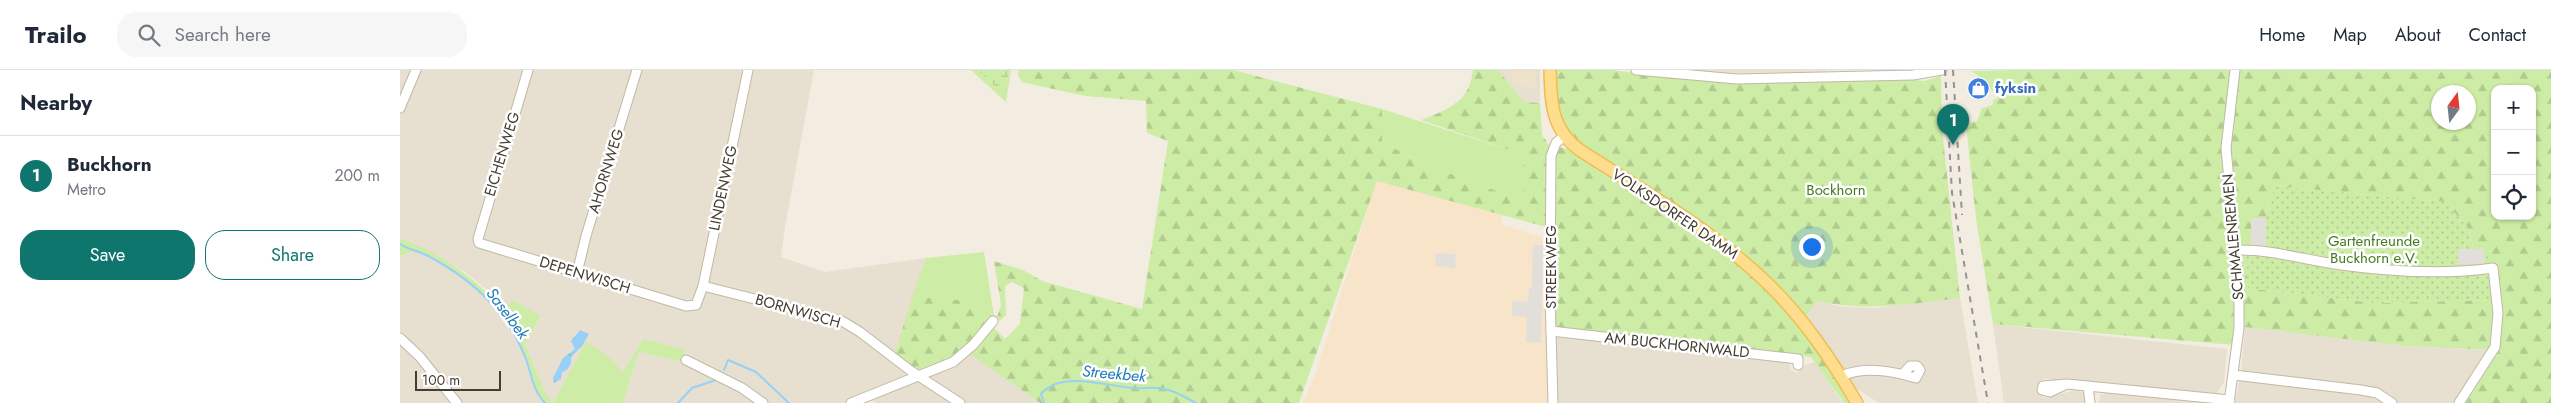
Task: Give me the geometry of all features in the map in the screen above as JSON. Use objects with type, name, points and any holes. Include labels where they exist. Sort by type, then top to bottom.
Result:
[{"type":"main road","name":"VOLKSDORFER DAMM","points":[[1550,70],[1553,112],[1564,136],[1581,151],[1708,234],[1747,264],[1798,317],[1841,376],[1857,403]]},
{"type":"street","points":[[400,108],[416,70]]},
{"type":"street","name":"EICHENWEG","points":[[478,239],[528,70]]},
{"type":"street","name":"AHORNWEG","points":[[577,273],[586,236],[637,70]]},
{"type":"street","name":"LINDENWEG","points":[[696,305],[703,286],[748,70]]},
{"type":"street","points":[[1636,70],[1737,79],[1930,73],[1942,70]]},
{"type":"street","name":"SCHMALENREMEN","points":[[2229,401],[2239,328],[2236,250],[2226,148],[2232,71]]},
{"type":"street","name":"STREEKWEG","points":[[1553,403],[1551,156],[1556,143],[1564,136]]},
{"type":"street","name":"DEPENWISCH","points":[[478,239],[479,243],[577,273],[686,306],[696,305]]},
{"type":"street","points":[[2236,250],[2258,251],[2377,269],[2454,270],[2493,268],[2498,313],[2494,347],[2459,403]]},
{"type":"street","name":"BORNWISCH","points":[[703,286],[842,322],[860,332],[919,376],[960,403]]},
{"type":"street","points":[[851,403],[953,362],[972,345],[993,321]]},
{"type":"street","name":"AM BUCKHORNWALD","points":[[1551,331],[1798,359],[1798,365]]},
{"type":"street","points":[[400,338],[420,357],[456,403]]},
{"type":"street","points":[[686,360],[742,388],[763,403]]},
{"type":"street","points":[[1841,376],[1855,371],[1904,372]]},
{"type":"street","points":[[2234,375],[2361,390],[2377,393],[2392,403]]},
{"type":"street","points":[[2067,384],[2229,401]]},
{"type":"street","points":[[2088,386],[2090,403]]},
{"type":"shaded area","points":[[400,70],[814,70],[781,257],[825,272],[926,258],[895,354],[963,348],[1040,403],[876,403],[871,400],[863,403],[623,403],[639,352],[682,361],[643,339],[623,373],[608,356],[586,343],[553,403],[544,390],[525,344],[541,317],[505,312],[486,289],[465,272],[419,246],[400,238]]},
{"type":"shaded area","points":[[1498,70],[1540,70],[1540,103],[1524,102]]},
{"type":"shaded area","points":[[1512,70],[1535,70],[1536,87],[1513,86]]},
{"type":"shaded area","points":[[1689,70],[1826,70],[1826,72],[1731,73]]},
{"type":"shaded area","points":[[1377,180],[1502,215],[1502,225],[1546,238],[1548,403],[1303,403],[1316,372]]},
{"type":"shaded area","points":[[2266,217],[2266,246],[2251,245],[2251,218]]},
{"type":"shaded area","points":[[1533,245],[1543,245],[1541,343],[1526,342],[1527,317],[1512,316],[1512,301],[1528,302],[1529,288],[1532,288]]},
{"type":"shaded area","points":[[2458,249],[2484,249],[2484,264],[2458,264]]},
{"type":"shaded area","points":[[413,251],[432,258],[473,285],[491,302],[523,351],[528,370],[545,403],[400,403],[400,256]]},
{"type":"shaded area","points":[[1436,253],[1456,254],[1455,268],[1435,266]]},
{"type":"shaded area","points":[[1960,298],[1978,403],[1879,403],[1849,384],[1804,319],[1817,301],[1843,307],[1875,308]]},
{"type":"shaded area","points":[[1993,324],[2227,349],[2224,382],[2216,394],[2045,379],[2040,381],[2039,390],[2044,398],[2076,390],[2085,393],[2087,403],[2004,403]]},
{"type":"shaded area","points":[[2245,327],[2406,346],[2489,350],[2456,403],[2235,403],[2241,372]]},
{"type":"shaded area","points":[[1553,335],[1788,360],[1791,370],[1797,373],[1805,365],[1815,362],[1843,403],[1554,403]]},
{"type":"shaded area","points":[[2107,393],[2218,401],[2218,403],[2099,403],[2100,395]]},
{"type":"green space","points":[[971,70],[978,70],[999,90],[1006,91],[1009,70],[1011,70],[1006,102]]},
{"type":"green space","points":[[978,70],[1009,70],[1006,91],[999,90]]},
{"type":"green space","points":[[1019,70],[1233,70],[1382,109],[1382,142],[1427,165],[1518,199],[1523,195],[1523,159],[1518,153],[1421,120],[1456,103],[1467,90],[1473,70],[1498,70],[1524,102],[1540,103],[1542,135],[1549,145],[1546,227],[1377,181],[1299,403],[1040,403],[969,353],[992,326],[1005,339],[1020,324],[1024,288],[1012,282],[1005,286],[1006,315],[1000,321],[997,317],[1001,305],[994,261],[1023,270],[1042,281],[1142,309],[1168,141],[1147,133],[1146,101],[1085,96],[1022,82],[1018,75]]},
{"type":"green space","name":"Bockhorn","points":[[1557,70],[1611,70],[1661,76],[1898,78],[1924,81],[1941,76],[1942,128],[1960,298],[1888,306],[1853,306],[1817,301],[1804,319],[1789,302],[1570,135],[1559,104]]},
{"type":"green space","points":[[2018,70],[2018,103],[1992,91],[1986,81],[1971,71]]},
{"type":"green space","points":[[2018,70],[2551,70],[2551,403],[2466,403],[2499,350],[2406,346],[2236,326],[2234,345],[1993,324],[1976,219],[1966,124],[1977,121],[1982,108],[1993,105],[1993,100],[2002,95],[2018,103]],"holes":[[[2275,186],[2445,202],[2469,229],[2473,249],[2492,300],[2373,303],[2248,288],[2246,245],[2251,245],[2266,217]]]},
{"type":"green space","points":[[1382,109],[1518,153],[1523,159],[1523,195],[1518,199],[1427,165],[1382,142]]},
{"type":"green space","points":[[1559,147],[1571,150],[1653,201],[1722,248],[1790,311],[1854,403],[1844,403],[1811,357],[1556,330],[1555,154]]},
{"type":"green space","name":"Gartenfreunde Buckhorn e.V.","points":[[2275,186],[2445,202],[2469,229],[2473,249],[2487,249],[2493,300],[2373,303],[2248,288],[2246,245],[2251,245],[2251,218],[2266,217]]},
{"type":"green space","points":[[400,238],[444,259],[457,268],[482,288],[505,312],[512,300],[541,316],[525,344],[544,390],[553,403],[545,403],[541,397],[516,337],[493,305],[464,278],[431,258],[413,251],[400,256]]},
{"type":"green space","points":[[984,252],[994,316],[978,305],[967,302],[944,298],[912,297],[926,258]]},
{"type":"green space","points":[[912,297],[944,298],[967,302],[978,305],[994,316],[952,359],[918,372],[895,354]]},
{"type":"green space","points":[[643,339],[685,350],[683,362],[639,352],[623,403],[553,403],[586,342],[608,356],[623,372]]},
{"type":"water","points":[[580,330],[589,334],[582,346],[571,357],[571,362],[566,370],[562,372],[561,379],[554,383],[553,378],[563,358],[575,349],[571,341]]},
{"type":"waterway","name":"Saselbek","points":[[400,244],[428,256],[461,276],[498,311],[517,338],[534,386],[545,403]]},
{"type":"waterway","name":"Streekbek","points":[[724,370],[728,360],[756,372],[789,403]]},
{"type":"waterway","name":"Streekbek","points":[[678,403],[692,388],[716,380]]},
{"type":"waterway","name":"Streekbek","points":[[1044,403],[1041,394],[1050,387],[1072,381],[1133,388],[1160,388],[1176,393],[1196,403]]},
{"type":"railway","points":[[1945,70],[1952,193],[1988,403]]},
{"type":"railway","points":[[1953,70],[1962,215]]},
{"type":"place","name":"fyksin","points":[[1979,88]]},
{"type":"place","name":"Buckhorn","points":[[1953,145]]}]
